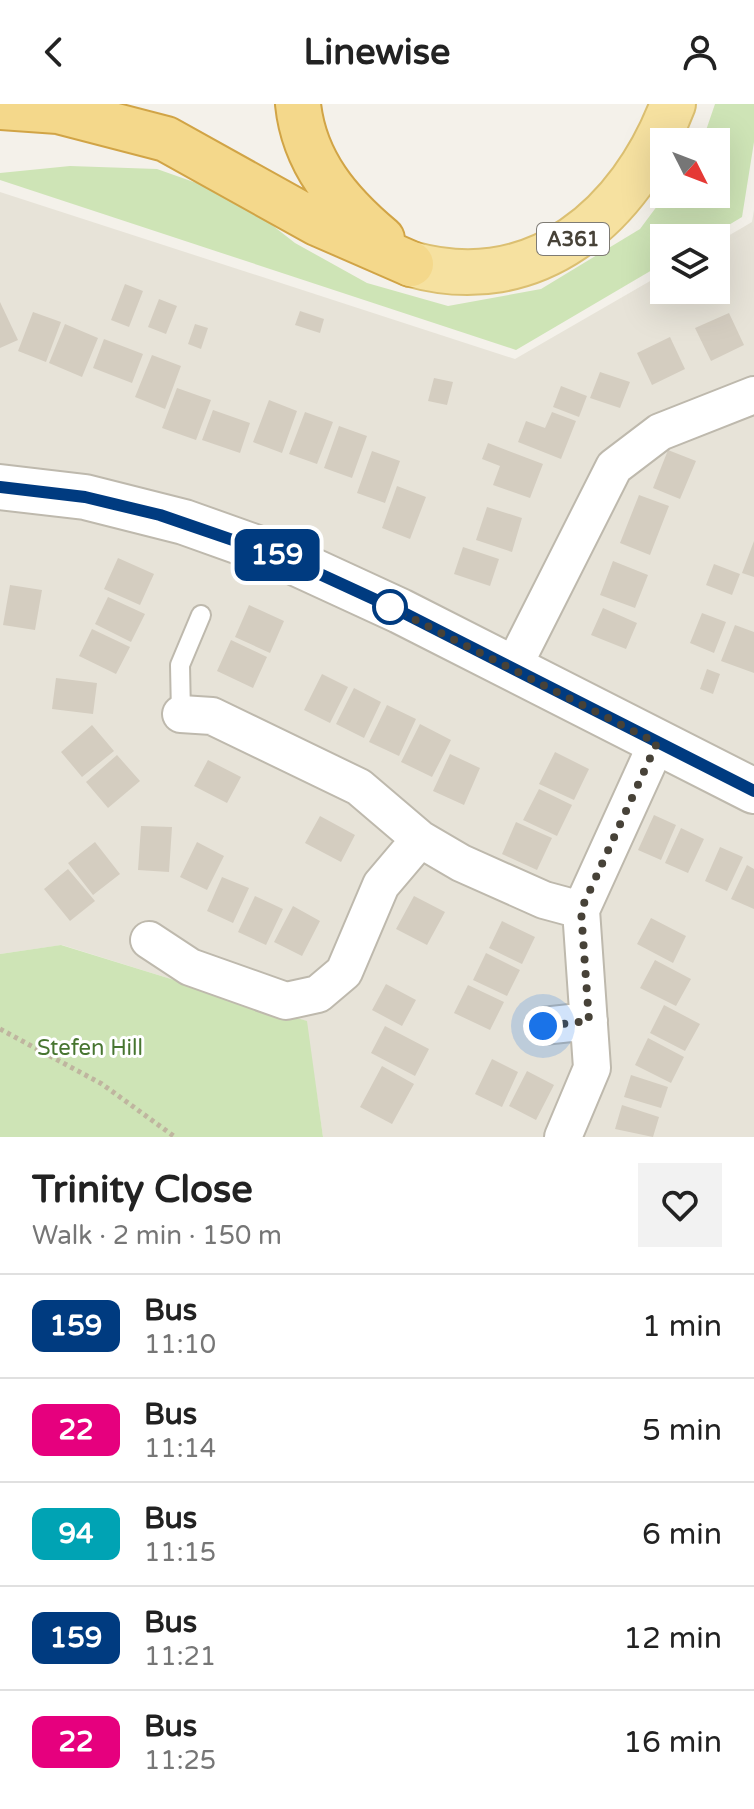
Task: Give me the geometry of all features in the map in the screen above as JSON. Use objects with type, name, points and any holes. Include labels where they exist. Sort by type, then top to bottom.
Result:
[{"type":"highway","points":[[298,104],[311,154],[328,185],[350,213],[411,264]]},
{"type":"highway","points":[[0,107],[58,111],[166,139],[317,223],[411,264]]},
{"type":"main road","name":"A361","points":[[411,264],[441,272],[475,275],[508,269],[571,240],[600,218],[627,188],[649,155],[673,104]]},
{"type":"street","points":[[512,669],[614,467],[660,432],[754,395]]},
{"type":"street","points":[[0,487],[85,497],[184,522],[285,558],[754,791]]},
{"type":"street","points":[[181,714],[212,716],[359,787],[420,839],[461,863],[544,900],[581,910]]},
{"type":"street","points":[[563,1137],[592,1068],[581,910],[657,743]]},
{"type":"street","points":[[149,940],[190,967],[286,1001],[318,994],[344,972],[381,885],[420,839]]},
{"type":"street","points":[[543,1026],[589,1021]]},
{"type":"lane","points":[[181,714],[180,665],[201,615]]},
{"type":"path","points":[[0,1029],[102,1084],[175,1137]]},
{"type":"shaded area","points":[[0,192],[515,359],[650,281],[650,304],[730,304],[730,235],[752,222],[754,210],[754,1137],[323,1137],[306,1021],[62,945],[0,954]]},
{"type":"green space","points":[[715,104],[754,104],[754,142],[742,217],[730,224],[650,224],[650,271],[516,350],[0,180],[0,173],[70,166],[157,169],[236,197],[295,243],[367,283],[448,306],[541,289],[640,229],[656,208],[730,208],[730,128],[707,128]]},
{"type":"green space","name":"Stefen Hill","points":[[61,945],[307,1021],[323,1137],[0,1137],[0,954]]},
{"type":"building","points":[[125,284],[143,291],[129,327],[111,320]]},
{"type":"building","points":[[159,299],[177,306],[166,334],[148,327]]},
{"type":"building","points":[[0,302],[18,340],[0,348]]},
{"type":"building","points":[[300,311],[324,319],[320,333],[295,325]]},
{"type":"building","points":[[33,312],[61,322],[46,362],[18,351]]},
{"type":"building","points":[[729,313],[744,345],[711,361],[695,328]]},
{"type":"building","points":[[65,324],[98,338],[82,377],[49,363]]},
{"type":"building","points":[[195,324],[208,328],[201,349],[188,344]]},
{"type":"building","points":[[670,337],[685,369],[652,385],[637,353]]},
{"type":"building","points":[[104,339],[143,354],[132,383],[93,368]]},
{"type":"building","points":[[152,355],[181,366],[165,409],[135,397]]},
{"type":"building","points":[[600,372],[630,382],[620,408],[590,398]]},
{"type":"building","points":[[434,378],[453,382],[447,405],[428,401]]},
{"type":"building","points":[[561,386],[587,396],[579,417],[553,407]]},
{"type":"building","points":[[177,388],[211,400],[196,440],[162,428]]},
{"type":"building","points":[[269,400],[297,411],[282,453],[253,442]]},
{"type":"building","points":[[213,410],[250,423],[240,453],[202,440]]},
{"type":"building","points":[[305,412],[333,422],[317,464],[289,454]]},
{"type":"building","points":[[552,412],[576,421],[561,459],[518,442],[526,421],[545,428]]},
{"type":"building","points":[[339,426],[367,436],[352,478],[324,468]]},
{"type":"building","points":[[488,443],[543,464],[530,498],[493,485],[500,466],[482,459]]},
{"type":"building","points":[[668,450],[696,461],[680,499],[653,488]]},
{"type":"building","points":[[372,451],[400,461],[385,503],[357,493]]},
{"type":"building","points":[[397,486],[426,497],[410,539],[382,528]]},
{"type":"building","points":[[639,495],[669,506],[650,555],[620,543]]},
{"type":"building","points":[[487,507],[522,518],[512,552],[476,540]]},
{"type":"building","points":[[754,541],[754,577],[742,573]]},
{"type":"building","points":[[463,547],[499,559],[490,586],[454,574]]},
{"type":"building","points":[[118,558],[154,574],[140,605],[104,589]]},
{"type":"building","points":[[613,561],[648,575],[635,608],[600,595]]},
{"type":"building","points":[[714,564],[740,574],[732,595],[706,585]]},
{"type":"building","points":[[10,585],[42,590],[35,630],[3,625]]},
{"type":"building","points":[[108,597],[145,614],[131,642],[95,624]]},
{"type":"building","points":[[249,605],[284,621],[270,653],[235,637]]},
{"type":"building","points":[[603,608],[637,623],[626,649],[591,635]]},
{"type":"building","points":[[702,613],[726,622],[714,653],[690,643]]},
{"type":"building","points":[[735,625],[754,632],[754,673],[721,661]]},
{"type":"building","points":[[92,629],[130,647],[116,674],[79,656]]},
{"type":"building","points":[[231,640],[267,657],[253,688],[217,671]]},
{"type":"building","points":[[707,669],[720,674],[713,694],[700,689]]},
{"type":"building","points":[[322,674],[348,687],[330,723],[304,710]]},
{"type":"building","points":[[56,678],[97,683],[93,714],[52,709]]},
{"type":"building","points":[[354,688],[381,702],[364,738],[336,724]]},
{"type":"building","points":[[387,705],[416,719],[399,756],[369,742]]},
{"type":"building","points":[[420,724],[451,740],[432,777],[401,762]]},
{"type":"building","points":[[92,725],[114,751],[82,777],[61,752]]},
{"type":"building","points":[[555,752],[589,769],[574,800],[539,784]]},
{"type":"building","points":[[450,754],[480,768],[464,805],[433,791]]},
{"type":"building","points":[[117,755],[140,781],[108,808],[86,782]]},
{"type":"building","points":[[208,760],[241,777],[227,803],[194,786]]},
{"type":"building","points":[[539,789],[572,805],[557,836],[523,820]]},
{"type":"building","points":[[654,815],[676,825],[661,860],[638,850]]},
{"type":"building","points":[[320,816],[355,835],[341,862],[305,843]]},
{"type":"building","points":[[516,822],[552,838],[537,870],[502,854]]},
{"type":"building","points":[[141,826],[172,827],[169,872],[138,870]]},
{"type":"building","points":[[681,828],[704,839],[688,873],[665,863]]},
{"type":"building","points":[[95,842],[120,874],[93,895],[68,863]]},
{"type":"building","points":[[197,842],[224,856],[207,890],[180,877]]},
{"type":"building","points":[[720,847],[743,857],[727,891],[705,881]]},
{"type":"building","points":[[747,865],[754,869],[754,909],[731,899]]},
{"type":"building","points":[[68,869],[95,901],[70,921],[44,889]]},
{"type":"building","points":[[222,877],[249,888],[233,923],[207,911]]},
{"type":"building","points":[[255,896],[283,909],[266,945],[238,932]]},
{"type":"building","points":[[414,896],[445,912],[427,945],[396,929]]},
{"type":"building","points":[[293,906],[320,921],[302,956],[274,942]]},
{"type":"building","points":[[651,918],[686,936],[673,963],[637,944]]},
{"type":"building","points":[[502,921],[535,937],[522,964],[489,948]]},
{"type":"building","points":[[486,953],[520,970],[507,996],[473,980]]},
{"type":"building","points":[[655,960],[691,979],[676,1006],[640,988]]},
{"type":"building","points":[[386,984],[416,1000],[402,1026],[372,1010]]},
{"type":"building","points":[[468,985],[504,1002],[490,1030],[454,1013]]},
{"type":"building","points":[[664,1005],[700,1024],[685,1051],[650,1033]]},
{"type":"building","points":[[385,1026],[429,1049],[415,1076],[371,1053]]},
{"type":"building","points":[[648,1038],[684,1057],[671,1083],[635,1065]]},
{"type":"building","points":[[492,1059],[518,1072],[502,1107],[475,1094]]},
{"type":"building","points":[[382,1066],[414,1084],[392,1124],[360,1107]]},
{"type":"building","points":[[527,1071],[554,1085],[536,1120],[509,1106]]},
{"type":"building","points":[[631,1075],[668,1087],[661,1108],[624,1097]]},
{"type":"building","points":[[622,1105],[659,1117],[653,1137],[615,1129]]},
{"type":"bus line","name":"159","points":[[0,487],[85,497],[160,515],[285,558],[400,611],[754,791]]},
{"type":"route","points":[[390,607],[657,743],[602,858],[581,910],[589,1021],[543,1026]]}]
